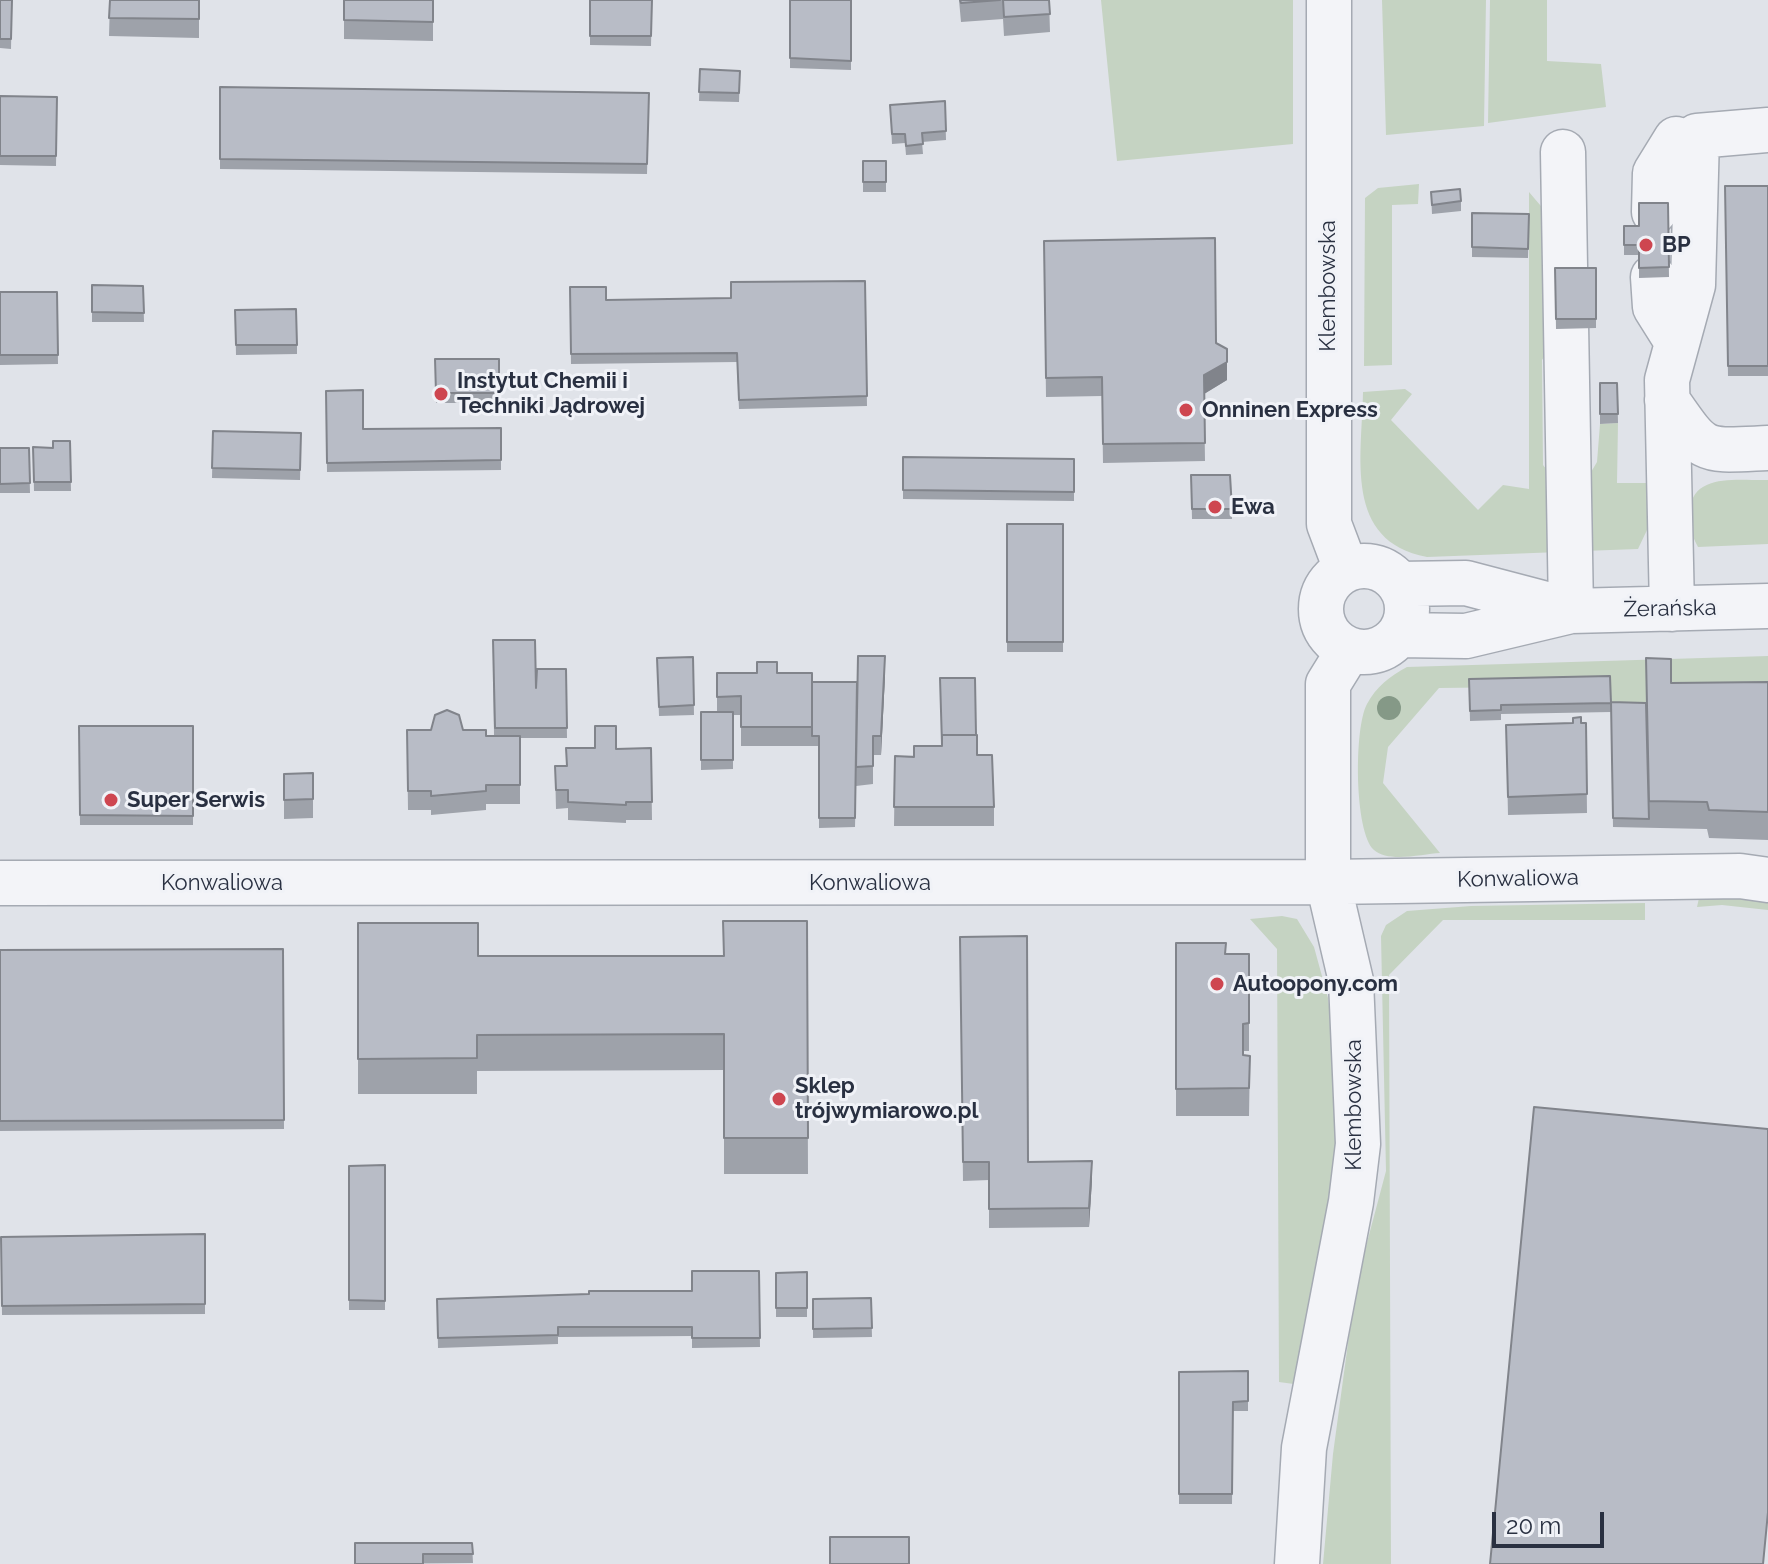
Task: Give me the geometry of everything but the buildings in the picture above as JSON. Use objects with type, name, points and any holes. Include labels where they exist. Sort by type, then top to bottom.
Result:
[{"type":"street","name":"Klembowska","points":[[1329,0],[1329,524],[1346,569]]},
{"type":"street","points":[[1654,212],[1655,173],[1687,137],[1768,130]]},
{"type":"street","points":[[1672,609],[1667,380],[1677,342],[1673,281],[1687,137]]},
{"type":"street","points":[[1563,152],[1571,611]]},
{"type":"street","points":[[1673,281],[1738,285]]},
{"type":"street","points":[[1667,400],[1696,442],[1718,450],[1768,448]]},
{"type":"street","points":[[1668,471],[1768,468]]},
{"type":"street","points":[[1365,566],[1385,571],[1399,584],[1406,601],[1406,619],[1399,635],[1376,650],[1349,650],[1332,639],[1322,621],[1321,601],[1330,582],[1346,569],[1365,566]]},
{"type":"street","name":"Żerańska","points":[[1399,584],[1466,583],[1571,611]]},
{"type":"street","name":"Żerańska","points":[[1399,635],[1466,636],[1571,611],[1768,606]]},
{"type":"street","name":"Klembowska","points":[[1297,1564],[1304,1448],[1351,1202],[1358,1144],[1351,981],[1328,882],[1328,684],[1349,650]]},
{"type":"street","name":"Konwaliowa","points":[[0,883],[1328,882],[1754,878]]},
{"type":"green space","points":[[1101,0],[1293,0],[1293,144],[1117,161]]},
{"type":"green space","points":[[1382,0],[1486,0],[1484,126],[1386,135]]},
{"type":"green space","points":[[1490,0],[1547,0],[1547,61],[1601,64],[1606,107],[1488,123]]},
{"type":"green space","points":[[1419,184],[1418,204],[1392,205],[1392,365],[1364,366],[1365,198],[1378,188]]},
{"type":"green space","points":[[1529,192],[1546,212],[1556,339],[1542,360],[1543,465],[1561,488],[1560,552],[1427,557],[1400,548],[1381,534],[1370,515],[1363,493],[1361,469],[1363,392],[1405,389],[1412,394],[1391,420],[1478,510],[1503,485],[1529,489]]},
{"type":"green space","points":[[1618,423],[1617,483],[1647,483],[1647,530],[1638,549],[1583,551],[1581,489],[1597,462],[1600,424]]},
{"type":"green space","points":[[1768,480],[1768,544],[1698,547],[1691,530],[1690,511],[1699,490],[1719,481]]},
{"type":"green space","points":[[1768,656],[1768,685],[1647,686],[1646,712],[1611,712],[1610,686],[1439,688],[1388,747],[1383,783],[1440,853],[1388,856],[1374,850],[1367,840],[1358,779],[1363,716],[1379,687],[1407,667]]},
{"type":"green space","points":[[1699,898],[1768,898],[1768,910],[1722,905],[1697,907]]},
{"type":"green space","points":[[1645,903],[1645,920],[1443,920],[1389,975],[1391,1564],[1323,1564],[1333,1454],[1356,1284],[1386,1171],[1381,936],[1386,925],[1407,911],[1471,906]]},
{"type":"green space","points":[[1282,916],[1297,919],[1314,947],[1328,998],[1339,1087],[1337,1151],[1301,1385],[1279,1382],[1277,949],[1250,919]]},
{"type":"place","name":"BP","points":[[1646,245]]},
{"type":"place","name":"Instytut Chemii i Techniki Jądrowej","points":[[441,394]]},
{"type":"place","name":"Onninen Express","points":[[1186,410]]},
{"type":"place","name":"Ewa","points":[[1215,507]]},
{"type":"place","name":"Super Serwis","points":[[111,800]]},
{"type":"place","name":"Autoopony.com","points":[[1217,984]]},
{"type":"place","name":"Sklep trójwymiarowo.pl","points":[[779,1099]]}]
